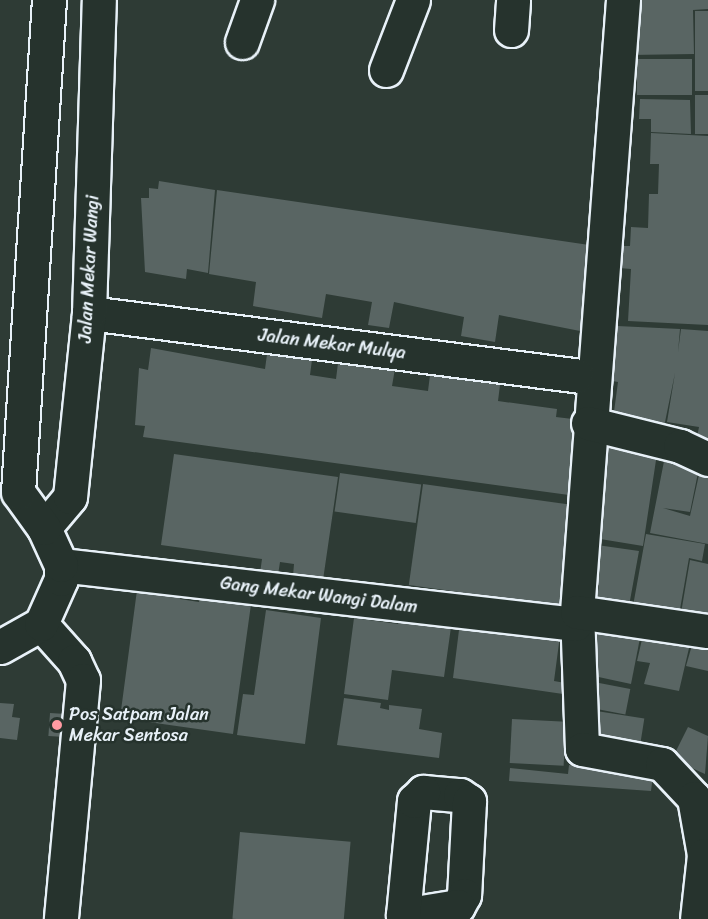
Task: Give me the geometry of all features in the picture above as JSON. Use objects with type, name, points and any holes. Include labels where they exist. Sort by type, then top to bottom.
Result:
[{"type":"street","points":[[242,42],[256,0]]},
{"type":"street","points":[[386,70],[413,0]]},
{"type":"street","points":[[623,0],[588,423],[577,618],[582,749],[662,764],[694,798],[704,855],[697,919]]},
{"type":"street","points":[[0,647],[41,624],[58,594],[61,565],[45,528],[18,492],[48,5],[99,9]]},
{"type":"street","name":"Jalan Mekar Wangi","points":[[45,528],[70,497],[89,314],[99,9]]},
{"type":"street","name":"Jalan Mekar Mulya","points":[[89,314],[576,375]]},
{"type":"street","points":[[588,423],[680,446],[708,459]]},
{"type":"street","name":"Gang Mekar Wangi Dalam","points":[[61,565],[708,631]]},
{"type":"street","points":[[41,624],[74,661],[83,680],[61,919]]},
{"type":"building","points":[[637,0],[708,0],[708,9],[693,10],[694,54],[630,55]]},
{"type":"building","points":[[695,11],[708,11],[708,91],[695,91]]},
{"type":"building","points":[[637,59],[692,59],[692,95],[637,95]]},
{"type":"building","points":[[695,95],[708,95],[708,134],[695,134]]},
{"type":"building","points":[[640,99],[690,100],[691,134],[651,132],[651,119],[639,119]]},
{"type":"building","points":[[651,133],[708,136],[708,325],[628,321],[631,269],[619,268],[621,246],[630,246],[631,227],[648,228],[649,194],[658,194],[659,164],[650,164]]},
{"type":"building","points":[[159,181],[215,190],[208,273],[187,269],[186,279],[145,272],[141,198],[149,198],[149,188],[158,189]]},
{"type":"building","points":[[217,190],[596,246],[593,282],[585,280],[580,331],[499,315],[495,342],[461,336],[464,317],[394,302],[389,328],[368,325],[372,302],[326,294],[322,318],[253,306],[256,282],[209,274]]},
{"type":"building","points":[[617,326],[680,329],[678,352],[681,329],[708,331],[708,449],[695,447],[699,427],[667,422],[675,373],[664,427],[613,419],[618,382],[607,380]]},
{"type":"building","points":[[268,347],[313,352],[310,375],[336,379],[339,355],[396,363],[392,386],[428,391],[431,367],[501,377],[498,401],[557,409],[556,417],[581,420],[569,495],[143,437],[145,426],[135,425],[139,368],[148,370],[151,348],[265,369]]},
{"type":"building","points":[[600,439],[658,447],[643,546],[588,537],[592,507],[602,509],[604,498],[592,497]]},
{"type":"building","points":[[666,451],[701,458],[690,512],[663,508],[690,516],[700,470],[708,472],[708,544],[650,533]]},
{"type":"building","points":[[174,454],[338,477],[323,580],[293,576],[294,564],[280,562],[278,575],[260,573],[262,559],[161,545]]},
{"type":"building","points":[[340,473],[421,484],[416,523],[335,512]]},
{"type":"building","points":[[423,484],[578,506],[564,607],[409,585]]},
{"type":"building","points":[[646,534],[705,544],[702,561],[689,558],[679,615],[633,606]]},
{"type":"building","points":[[590,544],[639,551],[627,617],[604,613],[607,599],[597,598],[599,585],[584,583]]},
{"type":"building","points":[[690,560],[708,564],[708,624],[680,619]]},
{"type":"building","points":[[139,575],[182,580],[180,599],[199,602],[201,583],[253,590],[233,734],[120,718]]},
{"type":"building","points":[[400,606],[453,613],[444,677],[392,670],[388,700],[344,694],[354,618],[398,624]]},
{"type":"building","points":[[266,610],[321,618],[305,744],[237,735],[243,694],[254,695]]},
{"type":"building","points":[[461,614],[561,628],[554,681],[565,683],[563,694],[453,678]]},
{"type":"building","points":[[587,617],[641,633],[631,684],[580,673]]},
{"type":"building","points":[[646,622],[693,631],[679,691],[644,684],[650,663],[637,661]]},
{"type":"building","points":[[696,631],[708,634],[708,671],[686,666]]},
{"type":"building","points":[[594,682],[630,689],[625,715],[589,708]]},
{"type":"building","points":[[344,698],[381,703],[380,708],[389,710],[389,705],[422,709],[419,729],[442,733],[439,758],[337,745]]},
{"type":"building","points":[[0,703],[14,704],[12,717],[20,718],[17,740],[0,738]]},
{"type":"building","points":[[590,710],[644,719],[639,753],[585,745]]},
{"type":"building","name":"Pos Satpam Jalan Mekar Sentosa","points":[[50,713],[66,714],[64,737],[48,736]]},
{"type":"building","points":[[512,719],[566,722],[564,766],[510,763]]},
{"type":"building","points":[[688,727],[708,736],[705,774],[672,759]]},
{"type":"building","points":[[569,765],[653,775],[651,791],[509,781],[510,768],[568,774]]},
{"type":"building","points":[[240,832],[351,842],[344,919],[232,919]]},
{"type":"place","name":"Pos Satpam Jalan Mekar Sentosa","points":[[57,725]]}]
